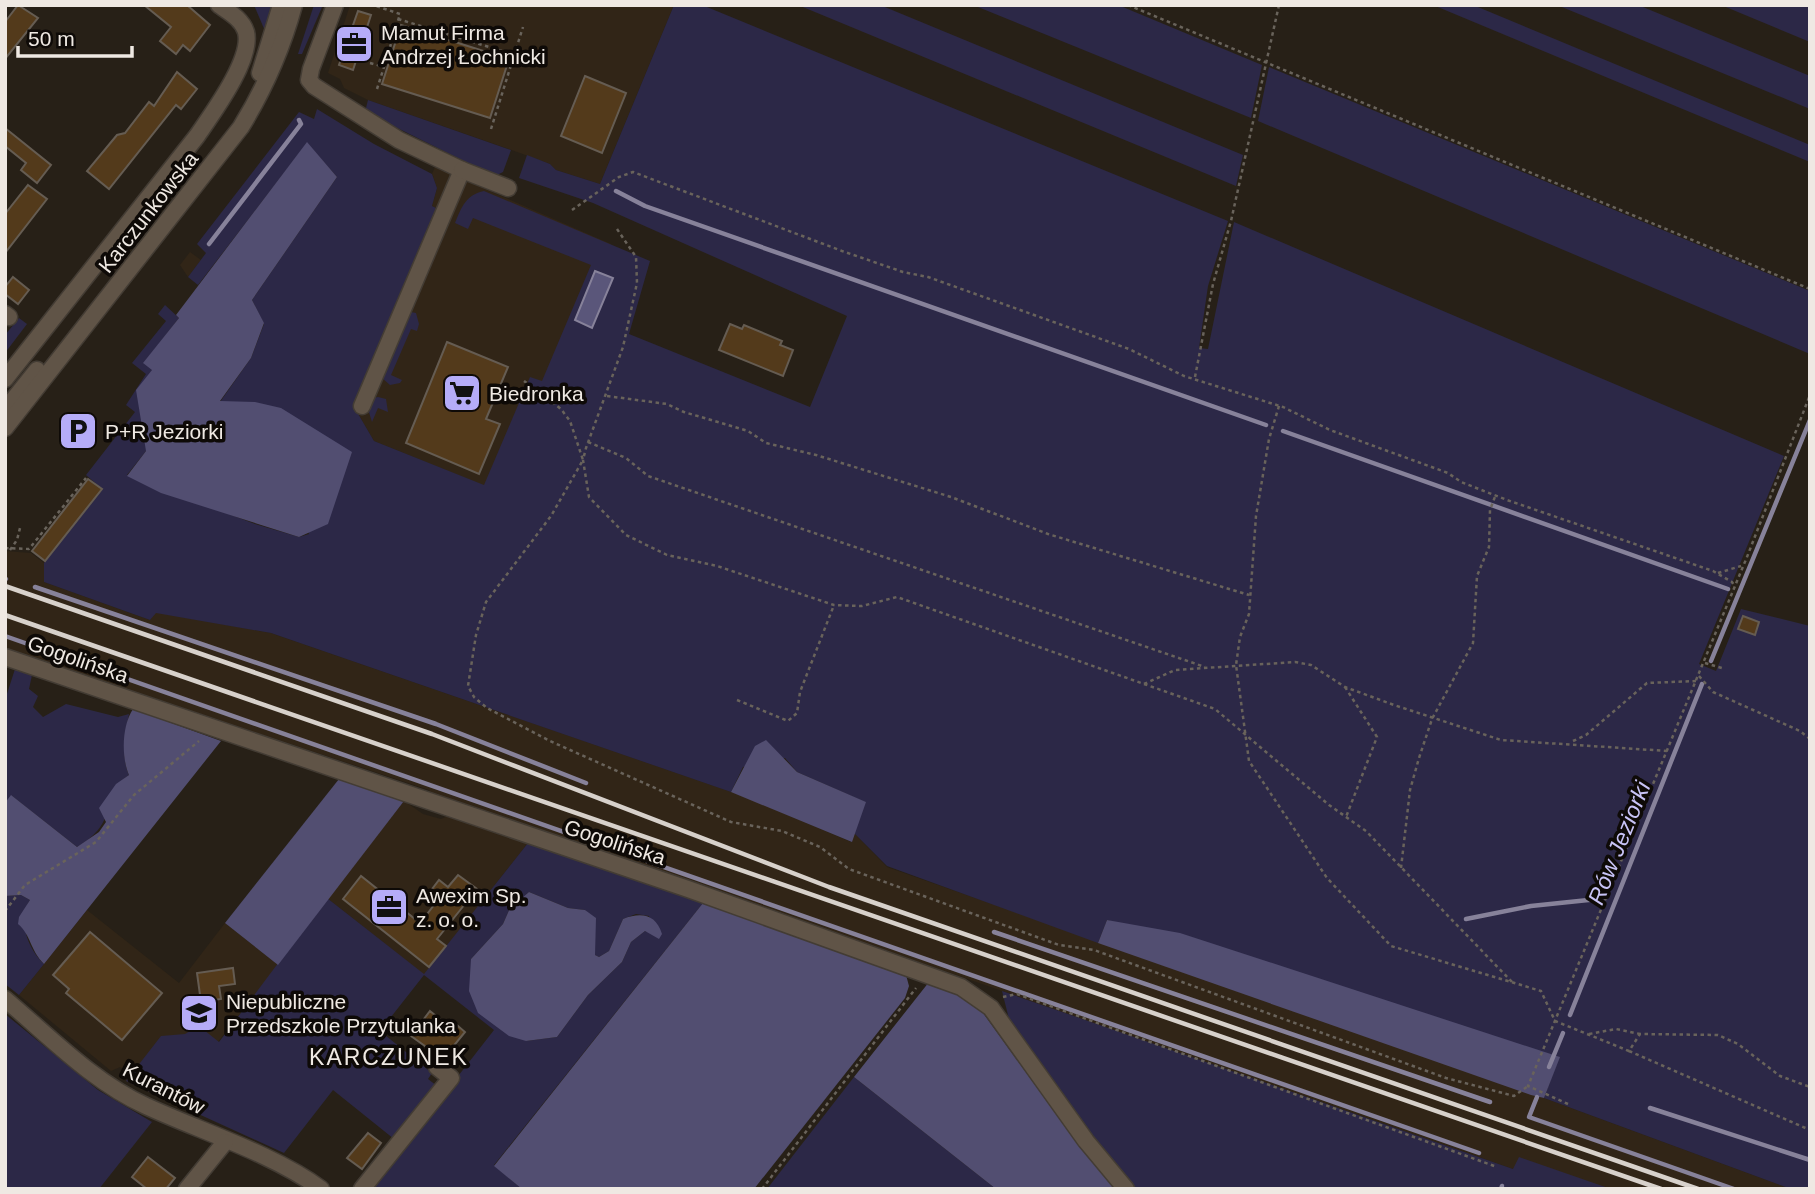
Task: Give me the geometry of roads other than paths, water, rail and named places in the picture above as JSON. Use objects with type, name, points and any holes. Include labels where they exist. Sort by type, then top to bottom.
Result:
[{"type":"street","name":"Karczunkowska","points":[[5,379],[197,136],[223,97],[243,56],[246,38],[242,23],[219,5]]},
{"type":"street","name":"Karczunkowska","points":[[5,410],[235,121],[258,78],[281,5]]},
{"type":"street","name":"Karczunkowska","points":[[5,428],[241,127],[267,82],[284,41],[294,5]]},
{"type":"street","points":[[335,5],[309,80],[322,94],[410,146],[508,188]]},
{"type":"street","points":[[362,406],[462,170]]},
{"type":"street","name":"Gogolińska","points":[[5,657],[961,987],[991,1008],[1086,1141],[1126,1189]]},
{"type":"street","name":"Kurantów","points":[[5,999],[70,1054],[128,1097],[295,1172],[321,1189]]},
{"type":"street","points":[[362,1189],[451,1078],[437,1067]]},
{"type":"street","points":[[187,1189],[225,1142]]},
{"type":"waterway","points":[[209,244],[301,124],[299,120]]},
{"type":"waterway","points":[[616,191],[645,206],[1266,425]]},
{"type":"waterway","name":"Rów Jeziorki","points":[[1711,661],[1810,420]]},
{"type":"waterway","points":[[1283,431],[1728,589]]},
{"type":"waterway","points":[[35,587],[436,724],[586,783]]},
{"type":"waterway","points":[[5,636],[1479,1153]]},
{"type":"waterway","name":"Rów Jeziorki","points":[[1570,1015],[1702,684]]},
{"type":"waterway","points":[[1466,919],[1531,906],[1598,899]]},
{"type":"waterway","points":[[994,932],[1490,1102]]},
{"type":"waterway","name":"Rów Jeziorki","points":[[1549,1067],[1563,1033]]},
{"type":"waterway","points":[[1537,1097],[1529,1117],[1734,1189]]},
{"type":"waterway","points":[[1650,1108],[1810,1160]]},
{"type":"railway","points":[[5,586],[432,734],[829,887],[1698,1189]]},
{"type":"railway","points":[[5,615],[1661,1189]]},
{"type":"place","name":"Mamut Firma Andrzej Łochnicki","points":[[354,44]]},
{"type":"place","name":"Biedronka","points":[[462,393]]},
{"type":"place","name":"P+R Jeziorki","points":[[78,431]]},
{"type":"place","name":"Awexim Sp. z. o. o.","points":[[389,907]]},
{"type":"place","name":"Niepubliczne Przedszkole Przytulanka","points":[[199,1013]]},
{"type":"district","name":"KARCZUNEK","points":[[389,1057]]}]
